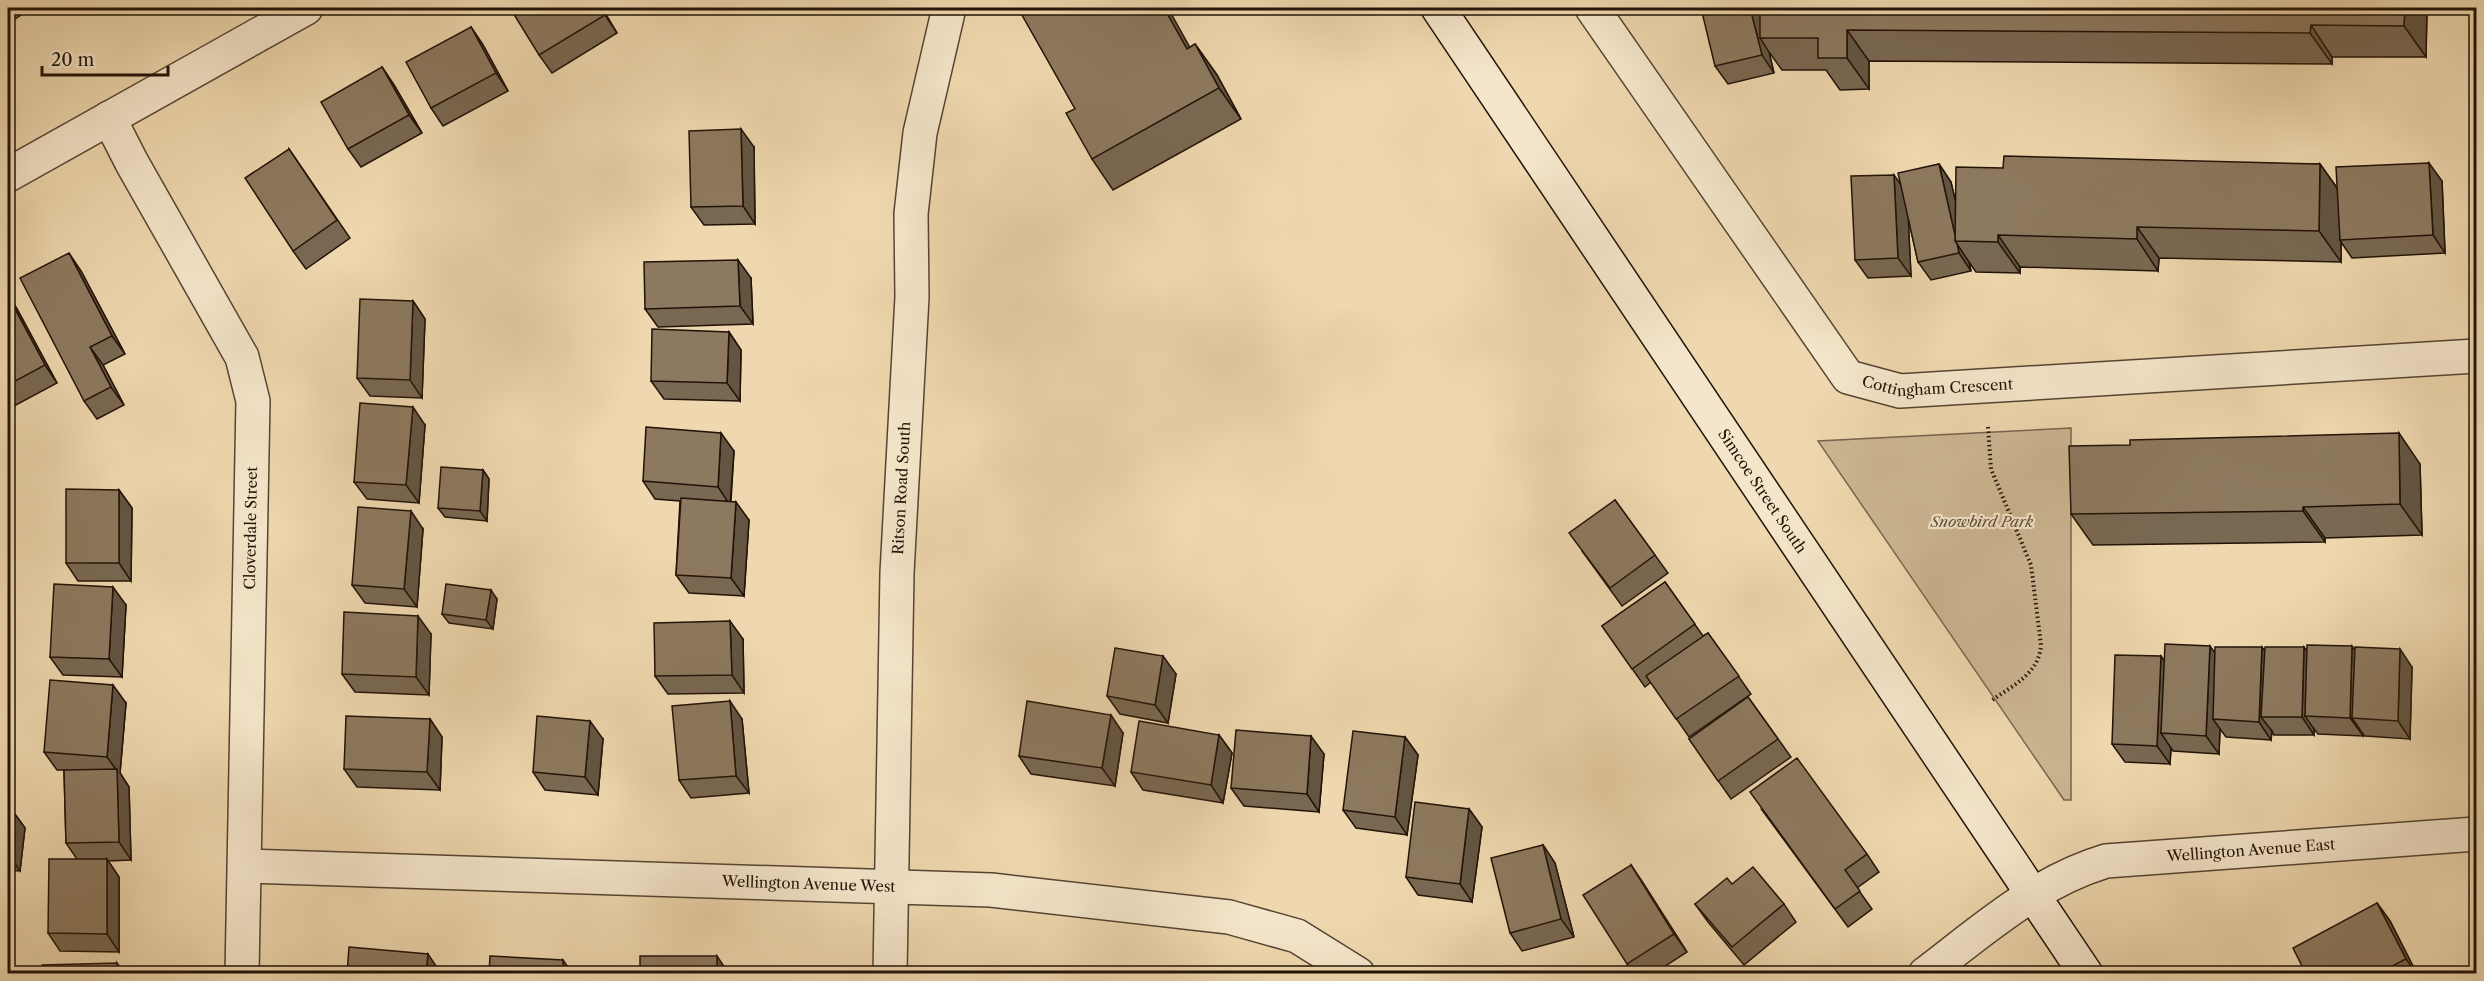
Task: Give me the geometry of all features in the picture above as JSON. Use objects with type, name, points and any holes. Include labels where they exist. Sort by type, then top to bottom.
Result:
[{"type":"street","points":[[8,175],[306,8]]},
{"type":"street","name":"Ritson Road South","points":[[890,974],[897,573],[912,297],[911,214],[920,133],[949,8]]},
{"type":"street","name":"Simcoe Street South","points":[[1438,8],[2086,974]]},
{"type":"street","name":"Cottingham Crescent","points":[[1592,8],[1848,377],[1900,391],[2476,356]]},
{"type":"street","name":"Cloverdale Street","points":[[109,118],[132,163],[243,357],[253,401],[242,974]]},
{"type":"street","name":"Wellington Avenue East","points":[[2032,892],[2075,870],[2106,861],[2476,834]]},
{"type":"street","name":"Wellington Avenue West","points":[[245,866],[991,890],[1229,917],[1297,936],[1358,974]]},
{"type":"street","points":[[1925,974],[2032,892]]},
{"type":"path","points":[[1988,427],[1991,470],[2031,565],[2041,645],[2040,658],[2035,669],[1991,701]]},
{"type":"green space","name":"Snowbird Park","points":[[2071,428],[2071,800],[2064,800],[1818,441]]},
{"type":"building","points":[[510,8],[600,8],[605,15],[539,55]]},
{"type":"building","points":[[1018,8],[1164,8],[1187,49],[1195,44],[1219,88],[1092,159],[1066,113],[1075,109]]},
{"type":"building","points":[[1701,8],[1750,8],[1762,55],[1715,66]]},
{"type":"building","points":[[1760,8],[2405,8],[2404,26],[2311,25],[2310,33],[1847,30],[1847,58],[1818,58],[1818,38],[1760,38]]},
{"type":"building","points":[[471,27],[496,73],[431,108],[406,62]]},
{"type":"building","points":[[382,67],[409,115],[348,149],[321,102]]},
{"type":"building","points":[[741,129],[743,206],[691,207],[689,131]]},
{"type":"building","points":[[289,149],[337,220],[293,251],[245,178]]},
{"type":"building","points":[[2004,156],[2320,164],[2319,231],[2137,227],[2137,239],[1998,235],[1998,242],[1955,241],[1956,167],[2003,168]]},
{"type":"building","points":[[2429,163],[2433,235],[2340,240],[2336,167]]},
{"type":"building","points":[[1939,164],[1959,253],[1918,262],[1898,173]]},
{"type":"building","points":[[1894,175],[1898,258],[1855,260],[1851,176]]},
{"type":"building","points":[[69,253],[112,336],[90,347],[111,387],[84,401],[20,278]]},
{"type":"building","points":[[738,260],[740,306],[645,309],[644,262]]},
{"type":"building","points":[[8,296],[45,365],[8,385]]},
{"type":"building","points":[[360,299],[413,301],[410,380],[357,378]]},
{"type":"building","points":[[652,329],[729,332],[727,383],[651,381]]},
{"type":"building","points":[[360,403],[413,407],[406,485],[354,482]]},
{"type":"building","points":[[646,427],[721,433],[718,487],[643,481]]},
{"type":"building","points":[[2399,433],[2400,504],[2303,507],[2303,511],[2071,514],[2069,446],[2130,445],[2130,440]]},
{"type":"building","points":[[441,467],[483,470],[480,511],[438,508]]},
{"type":"building","points":[[66,489],[119,490],[119,563],[66,563]]},
{"type":"building","points":[[681,498],[736,502],[731,578],[676,575]]},
{"type":"building","points":[[1615,500],[1655,555],[1610,588],[1569,533]]},
{"type":"building","points":[[358,507],[411,511],[404,589],[352,585]]},
{"type":"building","points":[[1665,582],[1695,624],[1632,669],[1602,626]]},
{"type":"building","points":[[54,584],[113,587],[109,659],[50,657]]},
{"type":"building","points":[[446,584],[491,590],[486,620],[442,614]]},
{"type":"building","points":[[344,612],[418,616],[416,677],[342,674]]},
{"type":"building","points":[[730,621],[732,675],[655,676],[654,623]]},
{"type":"building","points":[[1708,633],[1739,676],[1676,719],[1646,676]]},
{"type":"building","points":[[2165,644],[2210,646],[2206,736],[2161,733]]},
{"type":"building","points":[[2307,645],[2352,646],[2350,718],[2305,716]]},
{"type":"building","points":[[2215,647],[2262,647],[2259,722],[2213,719]]},
{"type":"building","points":[[2265,647],[2304,647],[2302,717],[2261,717]]},
{"type":"building","points":[[2355,647],[2400,649],[2398,721],[2352,718]]},
{"type":"building","points":[[1115,648],[1163,656],[1155,705],[1107,696]]},
{"type":"building","points":[[2115,655],[2161,656],[2157,746],[2112,744]]},
{"type":"building","points":[[50,680],[113,685],[107,757],[44,752]]},
{"type":"building","points":[[1748,697],[1778,739],[1718,781],[1689,739]]},
{"type":"building","points":[[730,701],[736,776],[679,780],[672,706]]},
{"type":"building","points":[[1027,701],[1111,715],[1102,768],[1019,756]]},
{"type":"building","points":[[346,716],[430,719],[427,772],[344,769]]},
{"type":"building","points":[[537,716],[590,721],[585,777],[533,772]]},
{"type":"building","points":[[1139,721],[1219,735],[1211,785],[1131,772]]},
{"type":"building","points":[[1236,730],[1311,736],[1307,794],[1231,788]]},
{"type":"building","points":[[1353,731],[1405,737],[1395,817],[1343,810]]},
{"type":"building","points":[[1797,758],[1867,854],[1845,870],[1860,891],[1835,909],[1750,792]]},
{"type":"building","points":[[117,769],[119,842],[66,843],[64,770]]},
{"type":"building","points":[[1415,802],[1469,809],[1460,884],[1406,877]]},
{"type":"building","points":[[8,810],[12,810],[8,849]]},
{"type":"building","points":[[1543,845],[1561,919],[1510,933],[1491,858]]},
{"type":"building","points":[[49,859],[107,859],[107,934],[48,933]]},
{"type":"building","points":[[1631,865],[1674,934],[1627,964],[1583,895]]},
{"type":"building","points":[[1753,867],[1784,904],[1732,947],[1695,904],[1727,878],[1732,884]]},
{"type":"building","points":[[2377,903],[2406,959],[2377,974],[2306,974],[2293,948]]},
{"type":"building","points":[[349,947],[428,954],[426,974],[347,974]]},
{"type":"building","points":[[490,956],[563,960],[563,974],[489,974]]},
{"type":"building","points":[[640,956],[717,956],[717,974],[640,974]]},
{"type":"building","points":[[117,963],[118,974],[42,974],[42,965]]}]
